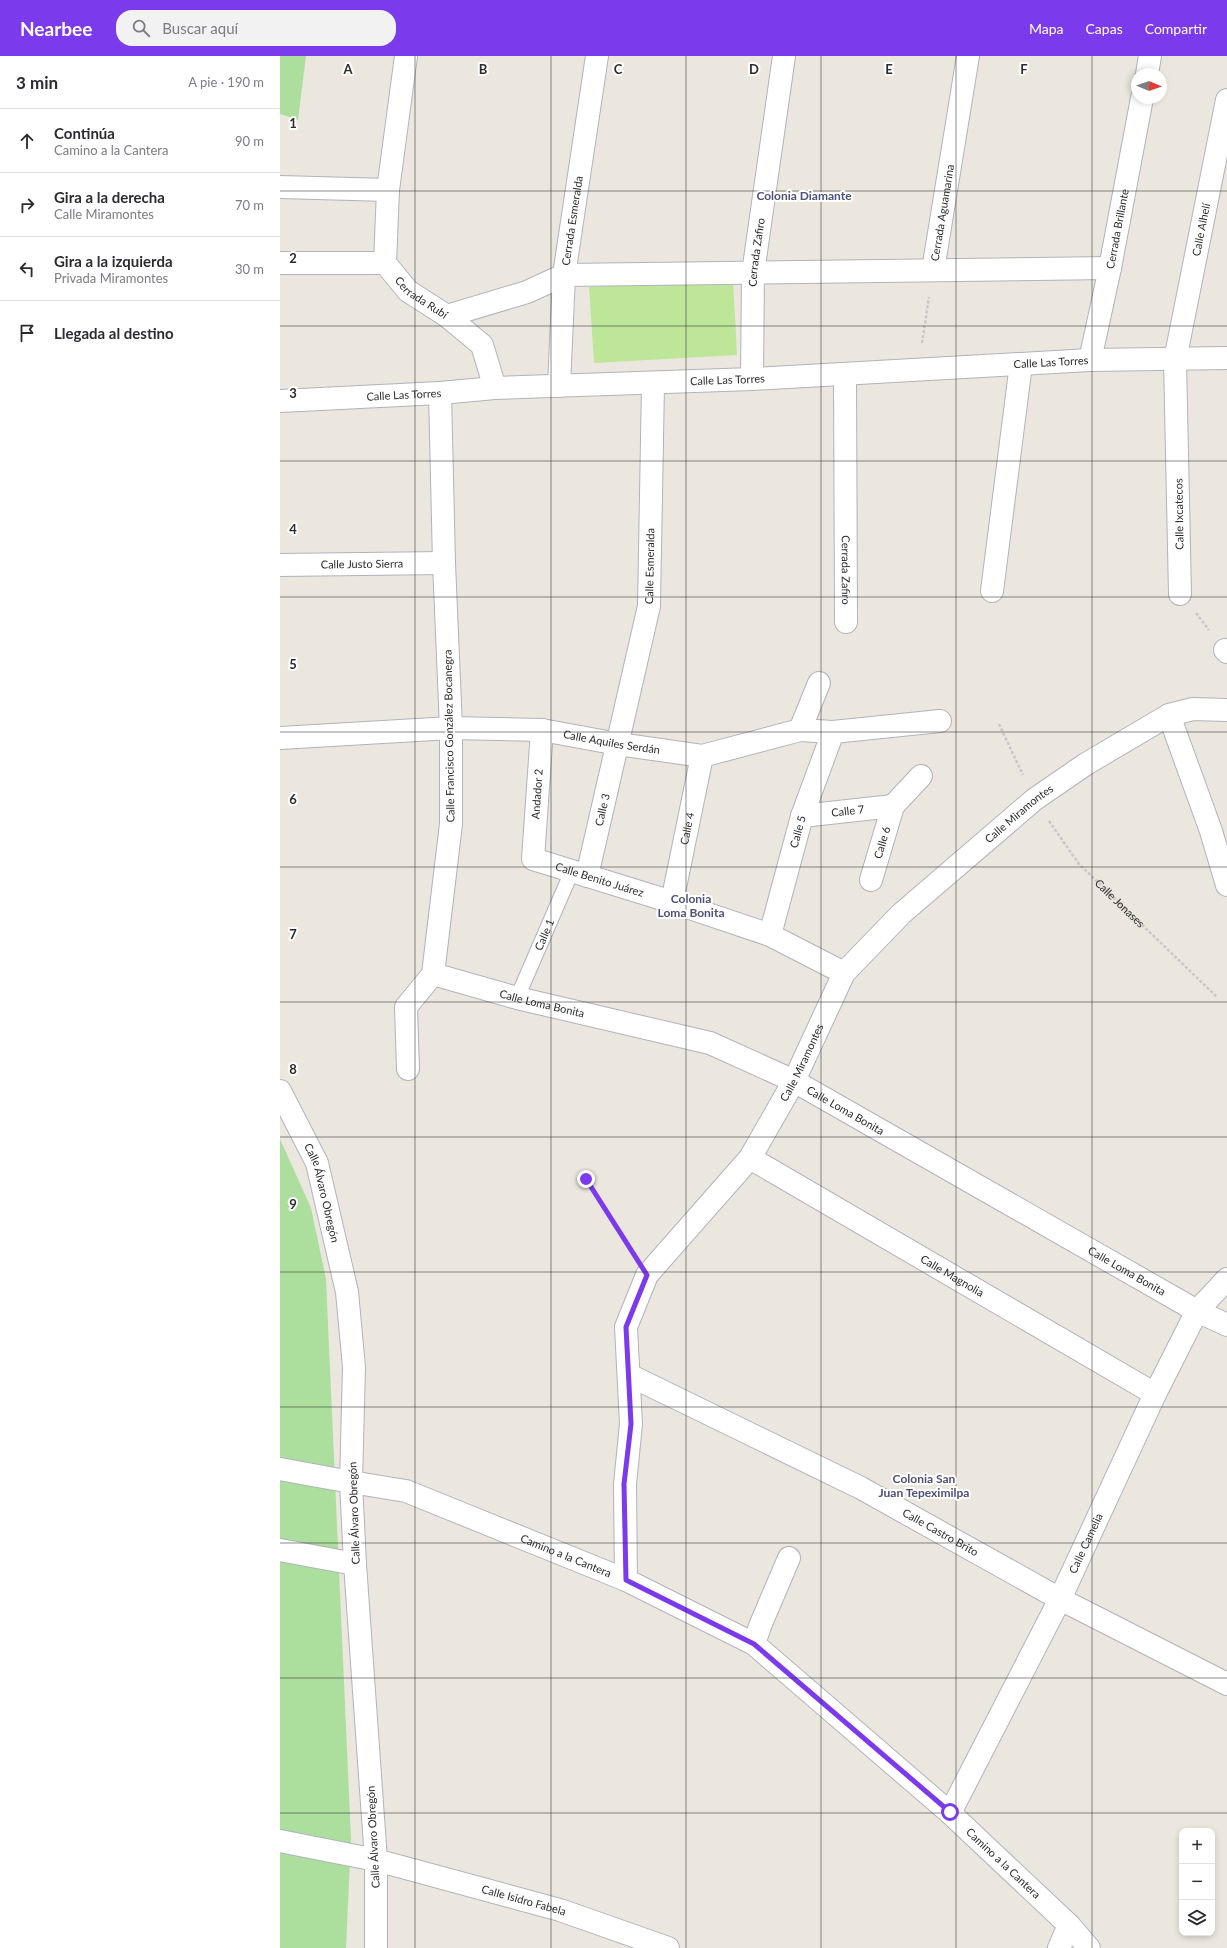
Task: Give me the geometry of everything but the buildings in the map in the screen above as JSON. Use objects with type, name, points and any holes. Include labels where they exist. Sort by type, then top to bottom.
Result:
[{"type":"street","points":[[280,263],[385,263],[388,190],[406,56]]},
{"type":"street","name":"Cerrada Esmeralda","points":[[559,386],[564,275],[597,56]]},
{"type":"street","name":"Cerrada Zafiro","points":[[752,379],[753,273],[784,56]]},
{"type":"street","name":"Cerrada Aguamarina","points":[[933,270],[968,56]]},
{"type":"street","points":[[1148,68],[1150,56]]},
{"type":"street","name":"Calle Alhelí","points":[[1175,360],[1221,157],[1227,100]]},
{"type":"street","name":"Cerrada Brillante","points":[[1090,360],[1110,268],[1141,104]]},
{"type":"street","points":[[280,187],[388,190]]},
{"type":"street","name":"Cerrada Rubí","points":[[385,263],[408,291],[447,316],[482,345],[495,388]]},
{"type":"street","points":[[447,316],[527,292],[564,275],[1110,268]]},
{"type":"street","name":"Calle Las Torres","points":[[280,401],[440,394],[495,388],[653,384],[918,371],[1090,360],[1175,360],[1227,358]]},
{"type":"street","name":"Calle Ixcatecos","points":[[1175,360],[1180,594]]},
{"type":"street","points":[[992,591],[1021,364]]},
{"type":"street","name":"Cerrada Zafiro","points":[[845,374],[846,622]]},
{"type":"street","name":"Calle Esmeralda","points":[[618,744],[649,606],[653,384]]},
{"type":"street","name":"Calle Francisco González Bocanegra","points":[[433,974],[451,824],[451,728],[444,563],[440,394]]},
{"type":"street","name":"Calle Justo Sierra","points":[[280,565],[444,563]]},
{"type":"street","points":[[800,730],[819,683]]},
{"type":"street","name":"Calle Miramontes","points":[[626,1580],[624,1484],[631,1424],[626,1327],[647,1275],[750,1158],[794,1081],[844,973],[901,914],[1034,799],[1086,764],[1169,715],[1193,709],[1227,710]]},
{"type":"street","points":[[1169,715],[1211,831],[1227,885]]},
{"type":"street","name":"Calle Aquiles Serdán","points":[[280,738],[451,728],[542,730],[618,744],[702,756],[800,730],[833,732],[940,720]]},
{"type":"street","name":"Andador 2","points":[[532,859],[542,730]]},
{"type":"street","name":"Calle 5","points":[[770,935],[802,816],[833,732]]},
{"type":"street","name":"Calle 3","points":[[580,873],[618,744]]},
{"type":"street","name":"Calle 4","points":[[672,902],[702,756]]},
{"type":"street","points":[[893,806],[922,776]]},
{"type":"street","name":"Calle 7","points":[[802,816],[893,806]]},
{"type":"street","name":"Calle 6","points":[[871,880],[893,806]]},
{"type":"street","name":"Calle Benito Juárez","points":[[532,859],[672,902],[770,935],[844,973]]},
{"type":"street","points":[[408,1069],[406,1007],[433,974]]},
{"type":"street","name":"Calle Loma Bonita","points":[[433,974],[518,998],[710,1043],[794,1081],[1227,1326]]},
{"type":"street","name":"Calle Álvaro Obregón","points":[[280,1090],[317,1163],[347,1292],[354,1367],[351,1482],[355,1564],[376,1860],[376,1948]]},
{"type":"street","name":"Calle Magnolia","points":[[750,1158],[1155,1394]]},
{"type":"street","name":"Calle Camelia","points":[[950,1812],[1060,1599],[1155,1394],[1197,1310],[1227,1279]]},
{"type":"street","name":"Calle Castro Brito","points":[[629,1375],[861,1488],[1060,1599],[1227,1684]]},
{"type":"street","name":"Camino a la Cantera","points":[[280,1469],[406,1491],[626,1580],[754,1644],[950,1812],[1069,1925],[1089,1948]]},
{"type":"street","points":[[280,1550],[355,1564]]},
{"type":"street","points":[[754,1644],[760,1626],[789,1558]]},
{"type":"street","name":"Calle Isidro Fabela","points":[[280,1841],[376,1860],[560,1910],[668,1948]]},
{"type":"street","points":[[1059,1948],[1069,1925]]},
{"type":"lane","name":"Calle 1","points":[[518,998],[580,873]]},
{"type":"path","name":"Cerrada Aguamarina","points":[[918,371],[933,270]]},
{"type":"path","points":[[1180,594],[1226,651]]},
{"type":"path","name":"Calle Jonases","points":[[999,724],[1034,799],[1079,864],[1217,996]]},
{"type":"path","points":[[586,1179],[647,1275]]},
{"type":"green space","points":[[280,56],[306,56],[298,120],[280,114]]},
{"type":"green space","points":[[733,278],[737,355],[594,363],[589,287]]},
{"type":"green space","points":[[280,1139],[311,1208],[326,1279],[351,1839],[346,1948],[280,1948]]},
{"type":"district","name":"Colonia Diamante","points":[[804,196]]},
{"type":"district","name":"Colonia Loma Bonita","points":[[691,906]]},
{"type":"district","name":"Colonia San Juan Tepeximilpa","points":[[924,1486]]},
{"type":"route","points":[[586,1179],[647,1275],[626,1327],[631,1424],[624,1484],[626,1580],[754,1644],[950,1812]]}]
